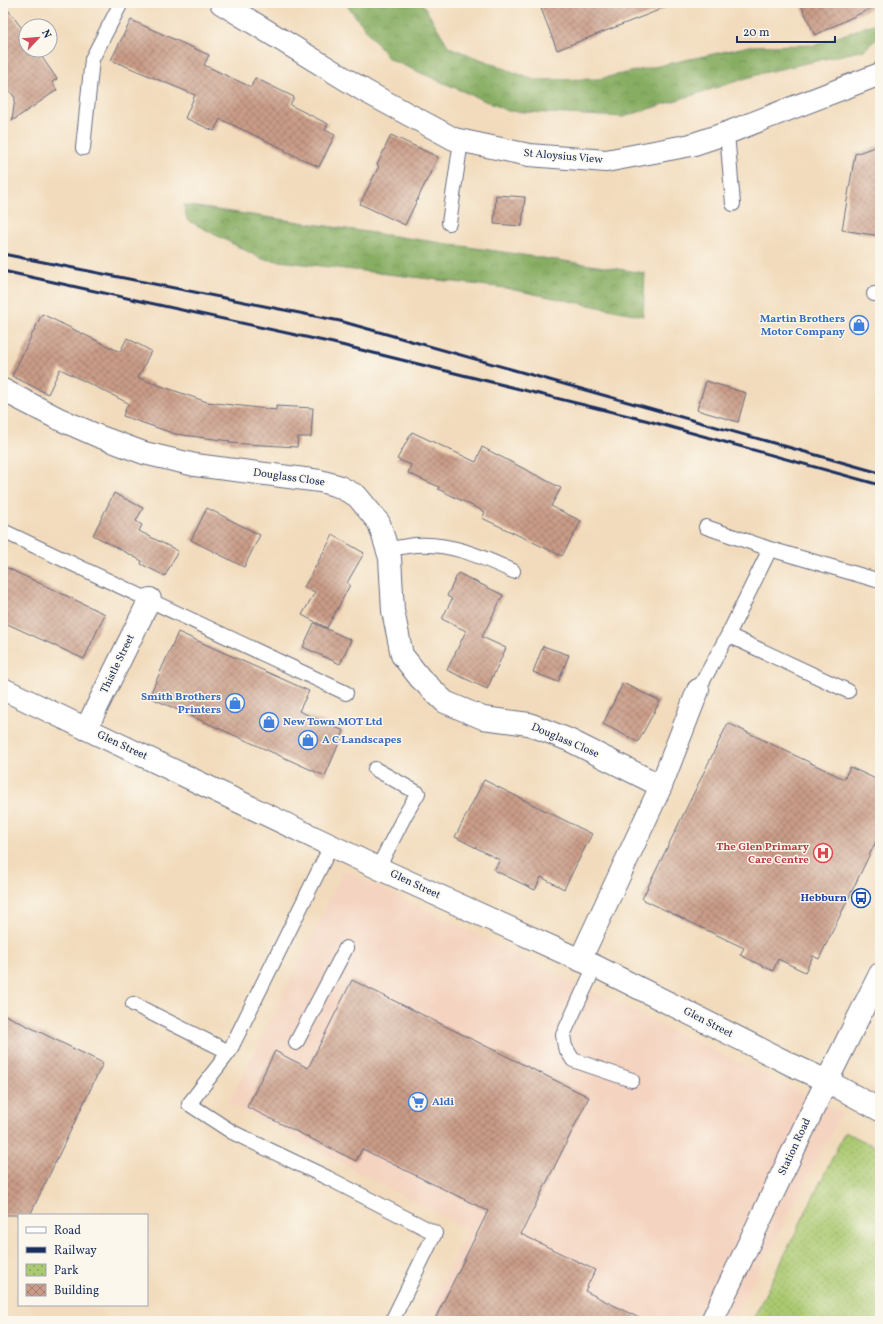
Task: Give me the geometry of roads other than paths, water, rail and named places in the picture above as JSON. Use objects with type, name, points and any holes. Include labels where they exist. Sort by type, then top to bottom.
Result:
[{"type":"street","name":"St Aloysius View","points":[[221,3],[365,91],[454,139],[529,155],[606,161],[692,145],[880,74]]},
{"type":"street","name":"Douglass Close","points":[[5,391],[57,418],[144,454],[195,465],[320,481],[338,486],[357,496],[379,523],[390,558],[393,610],[402,655],[420,678],[445,702],[483,718],[528,724],[562,737],[661,786]]},
{"type":"street","name":"Thistle Street","points":[[86,729],[150,599]]},
{"type":"street","name":"Glen Street","points":[[3,689],[331,846],[587,963],[827,1081],[880,1110]]},
{"type":"street","points":[[587,963],[661,786],[698,690]]},
{"type":"street","name":"Station Road","points":[[712,1321],[880,974]]},
{"type":"lane","points":[[83,148],[92,59],[121,3]]},
{"type":"lane","points":[[727,133],[733,204]]},
{"type":"lane","points":[[449,223],[461,141]]},
{"type":"lane","points":[[706,527],[770,549],[880,581]]},
{"type":"lane","points":[[3,531],[150,599],[346,693]]},
{"type":"lane","points":[[387,550],[415,545],[443,546],[481,556],[513,571]]},
{"type":"lane","points":[[698,690],[728,635],[770,549]]},
{"type":"lane","points":[[728,635],[848,690]]},
{"type":"lane","points":[[375,769],[418,793],[378,868]]},
{"type":"lane","points":[[331,846],[229,1052],[189,1104],[232,1132],[328,1178],[435,1233],[392,1321]]},
{"type":"lane","points":[[296,1043],[346,948]]},
{"type":"lane","points":[[587,963],[563,1035],[565,1047],[573,1060],[632,1080]]},
{"type":"lane","points":[[133,1004],[229,1052]]},
{"type":"railway","points":[[3,254],[340,321],[880,473]]},
{"type":"railway","points":[[3,271],[333,343],[645,420],[880,485]]},
{"type":"place","name":"Martin Brothers Motor Company","points":[[859,325]]},
{"type":"place","name":"Smith Brothers Printers","points":[[235,703]]},
{"type":"place","name":"New Town MOT Ltd","points":[[269,722]]},
{"type":"place","name":"A C Landscapes","points":[[308,740]]},
{"type":"place","name":"The Glen Primary Care Centre","points":[[823,853]]},
{"type":"place","name":"Hebburn","points":[[861,898]]},
{"type":"place","name":"Aldi","points":[[418,1102]]}]
